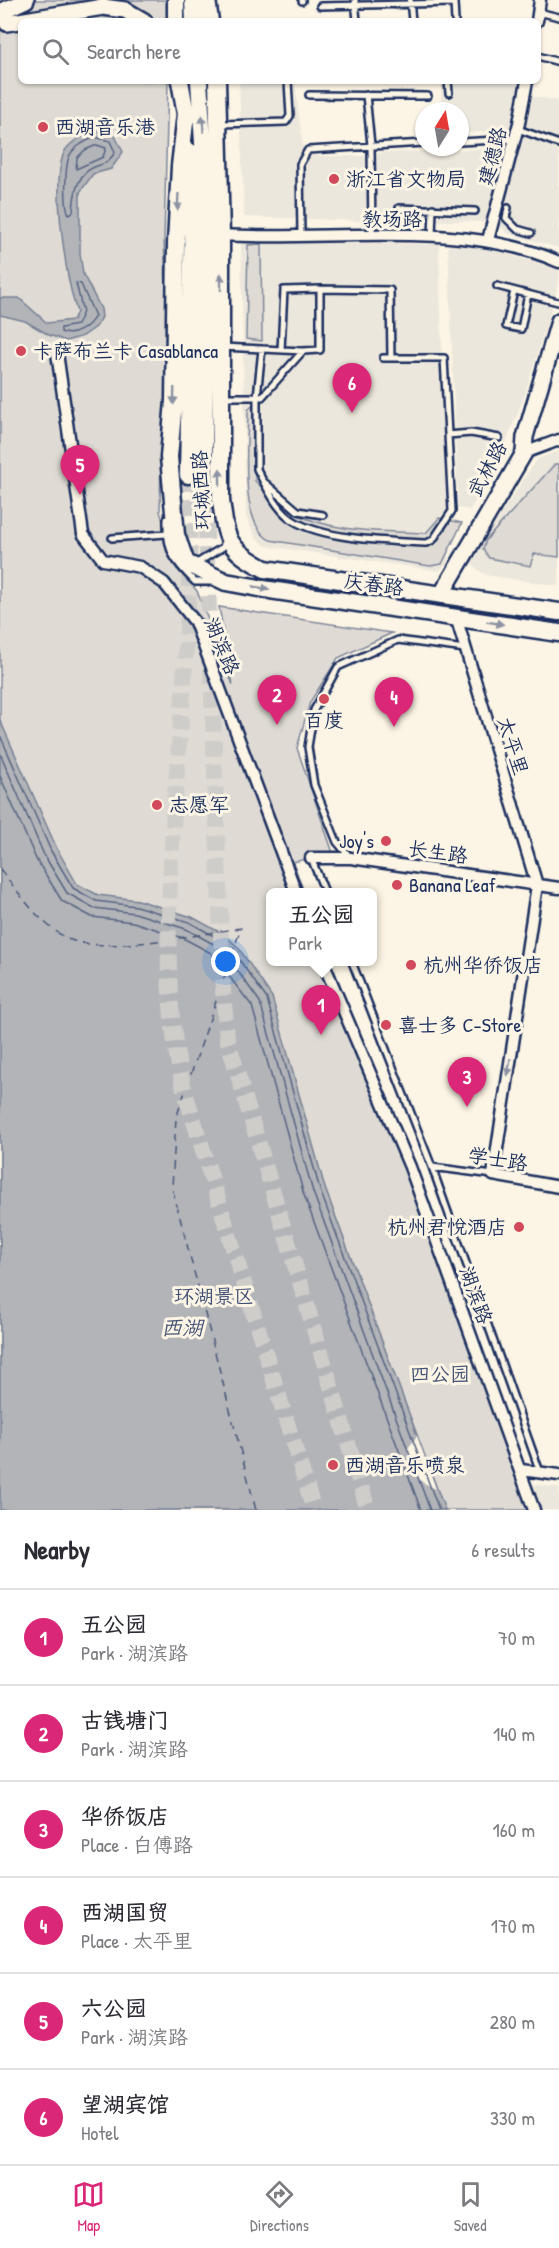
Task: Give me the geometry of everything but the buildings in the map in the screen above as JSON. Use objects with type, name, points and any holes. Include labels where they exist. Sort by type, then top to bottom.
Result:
[{"type":"main road","points":[[176,0],[176,18]]},
{"type":"main road","points":[[193,0],[194,18]]},
{"type":"main road","points":[[207,0],[210,18]]},
{"type":"main road","name":"环城西路","points":[[181,84],[186,114],[193,209],[196,476],[207,205],[199,84]]},
{"type":"main road","name":"环城西路","points":[[217,84],[221,236],[220,500],[225,536]]},
{"type":"main road","name":"环城西路","points":[[186,114],[180,166],[174,401],[169,457],[176,535],[186,563]]},
{"type":"main road","name":"庆春路","points":[[225,536],[237,551],[265,569],[559,612]]},
{"type":"main road","name":"庆春路","points":[[186,563],[226,582],[559,633]]},
{"type":"street","points":[[2,20],[26,0]]},
{"type":"street","points":[[2,20],[83,0]]},
{"type":"street","points":[[537,17],[540,0]]},
{"type":"street","points":[[2,20],[103,7],[125,10],[139,18]]},
{"type":"street","name":"建德路","points":[[488,240],[516,134],[526,84]]},
{"type":"street","name":"教场路","points":[[221,236],[432,237],[488,240],[559,262]]},
{"type":"street","name":"武林路","points":[[441,595],[524,453],[525,437],[559,321]]},
{"type":"street","name":"湖滨路","points":[[57,353],[83,534],[103,560],[140,567],[164,583],[195,622],[295,888]]},
{"type":"street","points":[[524,453],[555,442]]},
{"type":"street","name":"太平里","points":[[456,617],[537,885]]},
{"type":"street","name":"长生路","points":[[311,858],[351,858],[559,888]]},
{"type":"street","points":[[493,1175],[537,885]]},
{"type":"street","name":"湖滨路","points":[[325,966],[410,1167],[534,1510]]},
{"type":"street","name":"学士路","points":[[493,1175],[559,1187]]},
{"type":"street","points":[[521,1470],[559,1475]]},
{"type":"lane","points":[[320,6],[454,1],[455,18]]},
{"type":"lane","points":[[410,2],[412,18]]},
{"type":"lane","points":[[356,3],[357,18]]},
{"type":"lane","points":[[537,17],[559,16]]},
{"type":"lane","points":[[541,57],[559,62]]},
{"type":"lane","points":[[218,124],[286,122],[290,116],[288,84]]},
{"type":"lane","points":[[448,84],[449,93]]},
{"type":"lane","points":[[309,95],[428,96]]},
{"type":"lane","points":[[366,96],[371,145],[372,237]]},
{"type":"lane","points":[[469,141],[516,134],[559,144]]},
{"type":"lane","points":[[301,237],[300,164],[308,150],[415,143]]},
{"type":"lane","points":[[399,208],[475,211]]},
{"type":"lane","points":[[432,237],[433,208]]},
{"type":"lane","points":[[508,208],[506,218],[517,229],[528,233],[521,249]]},
{"type":"lane","points":[[497,286],[558,302]]},
{"type":"lane","points":[[281,350],[284,290],[390,290],[391,358]]},
{"type":"lane","points":[[220,347],[320,350],[320,290]]},
{"type":"lane","points":[[514,291],[506,326],[521,330],[528,294]]},
{"type":"lane","points":[[262,349],[257,397],[257,469],[281,510],[293,520],[307,526],[363,539],[427,543],[433,540],[452,511],[444,358],[383,358]]},
{"type":"lane","points":[[220,398],[262,397],[303,351]]},
{"type":"lane","points":[[448,435],[471,433],[500,438]]},
{"type":"lane","points":[[169,457],[166,534],[172,559],[195,582],[226,582]]},
{"type":"lane","points":[[263,481],[298,511],[323,515]]},
{"type":"lane","points":[[112,538],[166,534]]},
{"type":"lane","name":"环城西路","points":[[186,563],[199,563],[213,555],[223,547],[225,536]]},
{"type":"lane","points":[[351,858],[337,842],[314,785],[308,747],[314,710],[338,667],[398,640],[465,649]]},
{"type":"lane","points":[[311,858],[323,888]]},
{"type":"lane","points":[[354,966],[432,1167],[540,1473]]},
{"type":"lane","name":"学士路","points":[[432,1167],[493,1175]]},
{"type":"shaded area","points":[[239,84],[295,84],[304,156],[368,156],[369,214],[363,221],[244,217]]},
{"type":"shaded area","points":[[441,84],[520,84],[513,129],[469,133],[469,102],[441,102]]},
{"type":"shaded area","points":[[532,96],[559,101],[559,248],[507,233],[501,227],[498,216],[499,204]]},
{"type":"shaded area","points":[[501,148],[492,207],[489,217],[483,222],[378,219],[375,153],[415,151],[415,156],[469,156],[469,149]]},
{"type":"shaded area","points":[[241,242],[439,244],[448,563],[439,571],[266,546],[256,538],[246,517]]},
{"type":"shaded area","points":[[448,244],[476,245],[559,269],[559,283],[524,397],[500,458],[470,510],[458,508]]},
{"type":"shaded area","points":[[559,451],[559,586],[486,575],[478,570],[472,563],[474,555],[533,465],[539,458]]},
{"type":"shaded area","points":[[531,1484],[559,1488],[559,1510],[540,1510]]},
{"type":"green space","name":"环湖景区","points":[[0,0],[167,0],[167,18],[18,18],[18,84],[168,84],[164,239],[170,386],[161,457],[160,511],[176,568],[197,591],[233,685],[219,607],[392,633],[338,658],[310,702],[297,748],[333,853],[293,862],[303,888],[266,888],[266,966],[333,966],[410,1167],[535,1510],[0,1510]]},
{"type":"green space","points":[[261,244],[262,341],[246,339],[248,245]]},
{"type":"green space","points":[[253,405],[255,481],[276,501],[306,518],[356,530],[426,533],[439,518],[462,523],[442,564],[430,566],[270,540],[260,531],[253,517],[249,500],[248,410]]},
{"type":"green space","points":[[555,464],[559,464],[559,557],[534,554],[530,566],[489,558],[483,549],[486,540]]},
{"type":"water","points":[[96,130],[115,136],[123,152],[111,169],[93,174],[80,192],[80,253],[83,274],[101,309],[102,317],[96,327],[83,336],[66,341],[49,335],[25,321],[0,315],[0,298],[19,298],[47,323],[73,320],[77,312],[62,233],[60,170],[63,155],[68,146]]},
{"type":"water","name":"西湖","points":[[0,720],[57,849],[77,884],[98,895],[138,900],[192,917],[225,935],[238,947],[272,997],[325,1188],[445,1510],[0,1510]]},
{"type":"pier","points":[[417,1436],[436,1489],[422,1482],[409,1467],[408,1448]]},
{"type":"ferry route","points":[[0,869],[23,899],[50,927],[71,940],[87,944],[129,944],[241,928],[176,1118],[172,1187],[256,1510]]},
{"type":"tunnel","points":[[188,475],[188,607],[173,826],[169,925],[170,991],[177,1057],[184,1089],[314,1510]]},
{"type":"tunnel","points":[[204,476],[223,991],[227,1038],[368,1510]]},
{"type":"place","name":"西湖音乐港","points":[[43,127]]},
{"type":"place","name":"浙江省文物局","points":[[334,179]]},
{"type":"place","name":"卡萨布兰卡 Casablanca","points":[[21,351]]},
{"type":"place","name":"望湖宾馆","points":[[352,413]]},
{"type":"place","name":"六公园","points":[[80,495]]},
{"type":"place","name":"百度","points":[[324,699]]},
{"type":"place","name":"古钱塘门","points":[[277,725]]},
{"type":"place","name":"西湖国贸","points":[[394,727]]},
{"type":"place","name":"志愿军","points":[[157,805]]},
{"type":"place","name":"Joy's","points":[[386,841]]},
{"type":"place","name":"Banana Leaf","points":[[397,885]]},
{"type":"place","name":"杭州华侨饭店","points":[[411,965]]},
{"type":"place","name":"喜士多 C-Store","points":[[386,1025]]},
{"type":"place","name":"五公园","points":[[321,1035]]},
{"type":"place","name":"华侨饭店","points":[[467,1107]]},
{"type":"place","name":"杭州君悦酒店","points":[[519,1227]]},
{"type":"place","name":"西湖音乐喷泉","points":[[333,1465]]},
{"type":"park label","name":"四公园","points":[[440,1374]]}]
